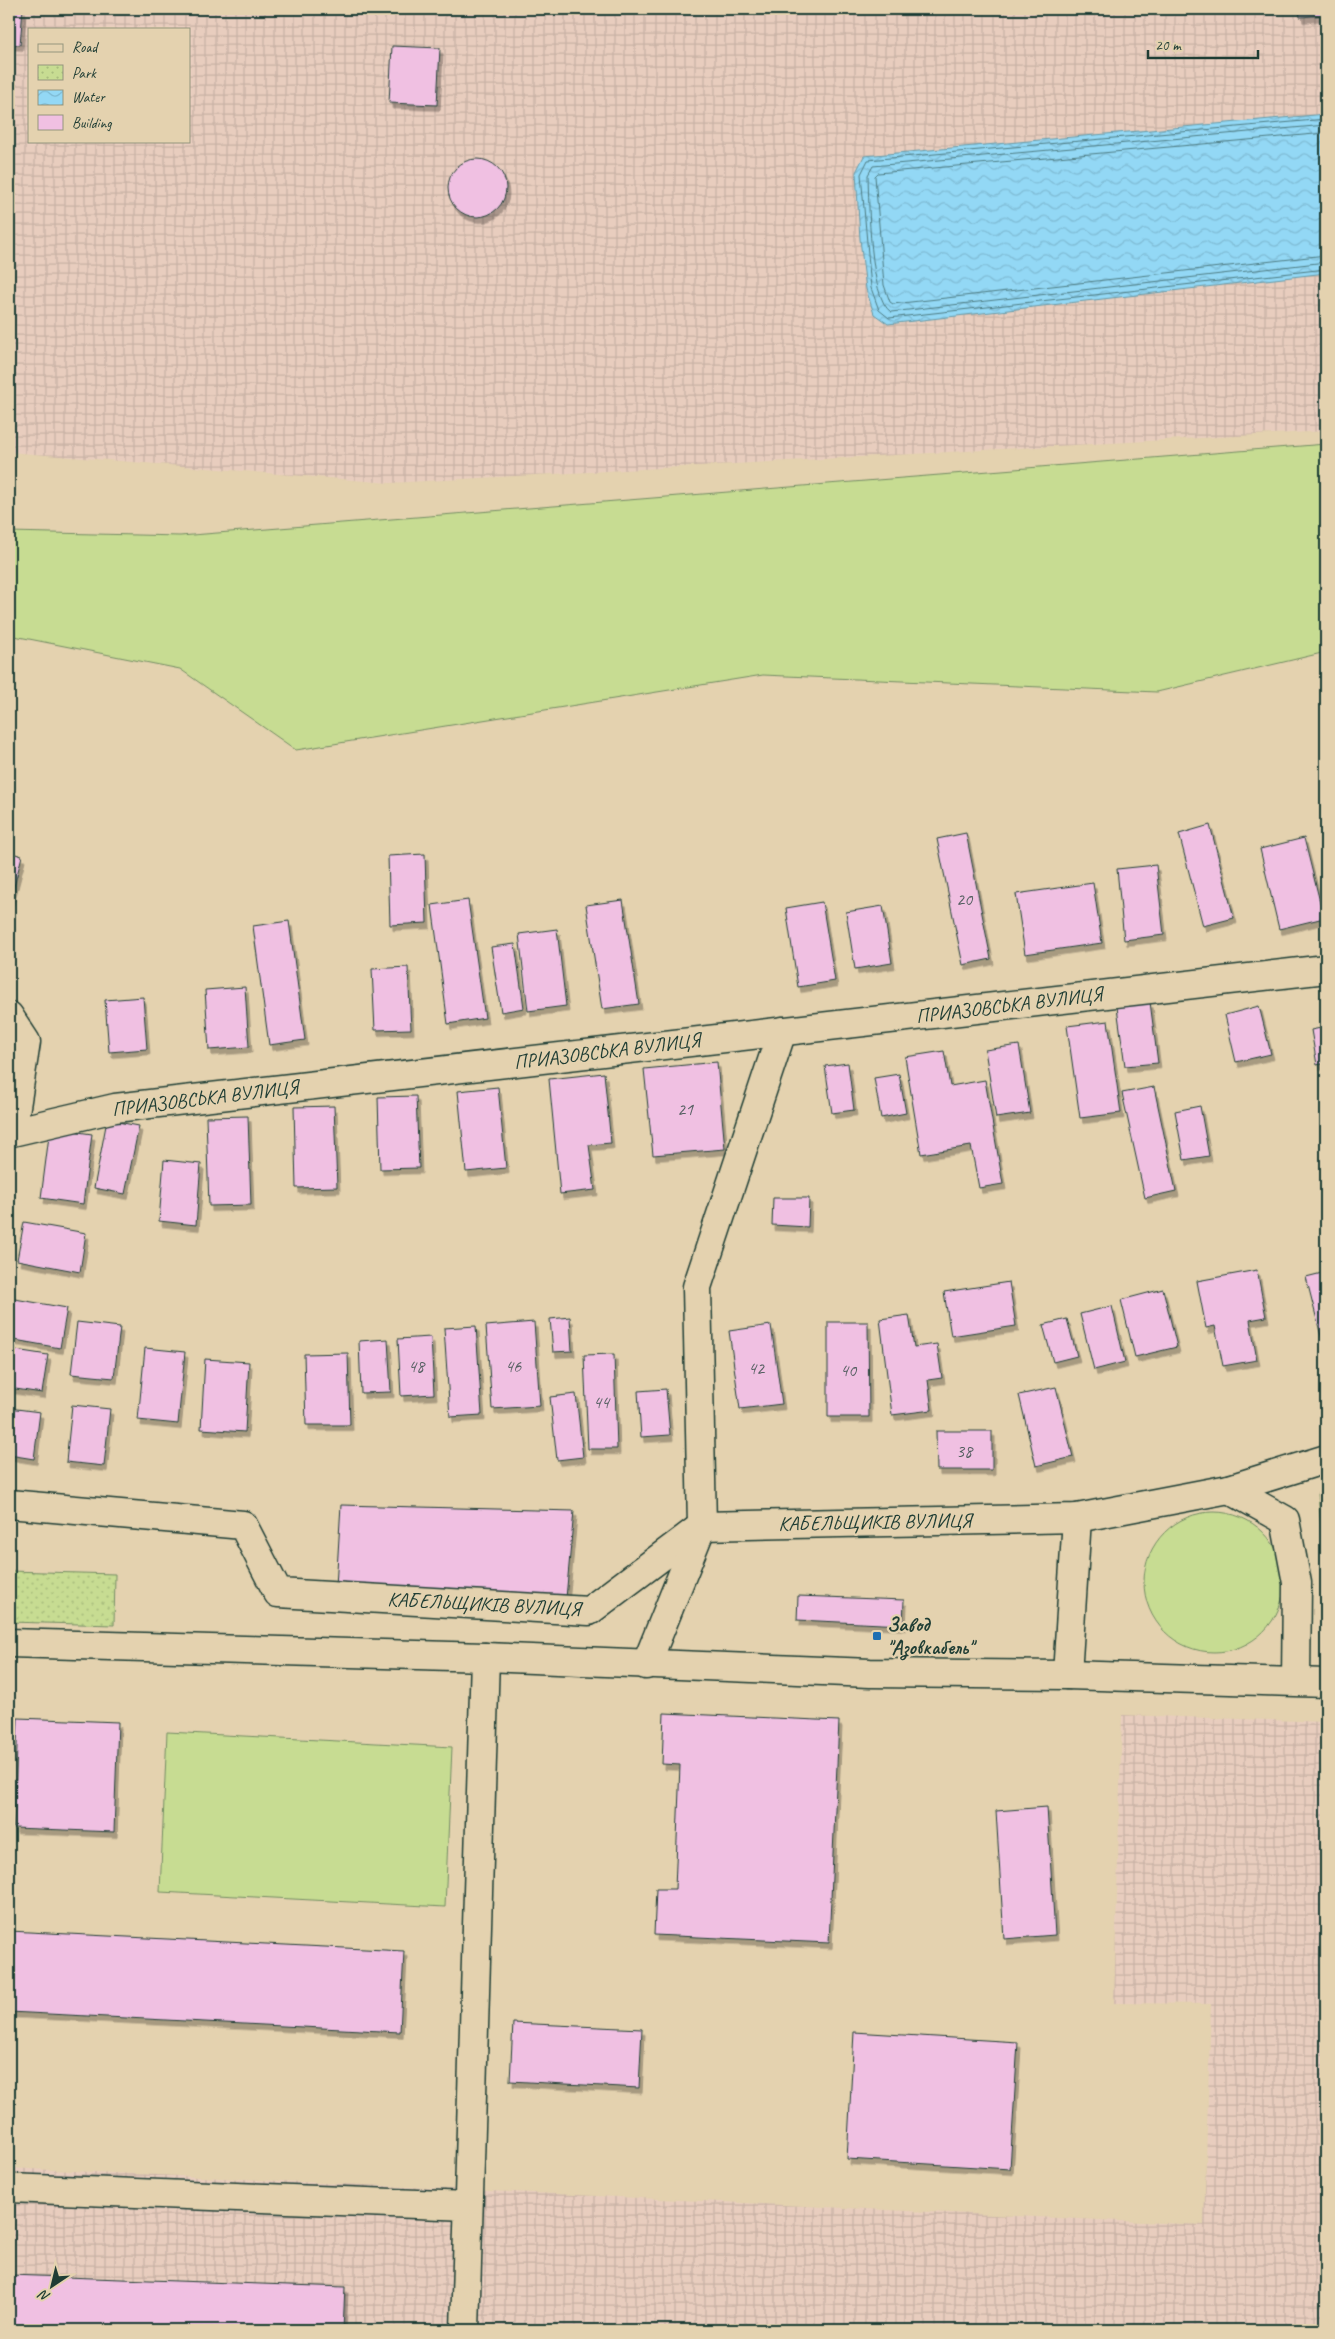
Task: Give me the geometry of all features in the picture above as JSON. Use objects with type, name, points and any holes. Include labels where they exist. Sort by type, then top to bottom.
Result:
[{"type":"street","name":"ПРИАЗОВСЬКА ВУЛИЦЯ","points":[[9,1016],[26,1042],[10,1140],[115,1108],[1326,969]]},
{"type":"street","points":[[646,1665],[702,1526],[696,1287],[782,1031]]},
{"type":"street","name":"КАБЕЛЬЩИКІВ ВУЛИЦЯ","points":[[9,1504],[243,1525],[278,1593],[589,1611],[702,1526],[1077,1518],[1229,1489],[1326,1460]]},
{"type":"street","points":[[1229,1489],[1285,1520],[1297,1583],[1296,1681]]},
{"type":"street","points":[[1067,1675],[1077,1518]]},
{"type":"street","points":[[9,1643],[486,1657],[870,1673],[1067,1675],[1326,1683]]},
{"type":"street","points":[[464,2330],[486,1657]]},
{"type":"street","points":[[9,2188],[468,2206]]},
{"type":"shaded area","points":[[9,9],[1326,9],[1326,431],[390,483],[9,452]]},
{"type":"shaded area","points":[[1122,1715],[1326,1722],[1326,2330],[9,2330],[9,2168],[1204,2225],[1211,2004],[1114,2003]]},
{"type":"green space","points":[[1326,444],[1326,652],[1157,692],[763,675],[296,750],[180,669],[9,635],[9,532],[180,536]]},
{"type":"green space","points":[[1326,1467],[1326,1589],[1318,1493]]},
{"type":"green space","points":[[1214,1512],[1228,1513],[1241,1517],[1264,1532],[1279,1555],[1283,1568],[1283,1596],[1279,1609],[1264,1632],[1241,1647],[1228,1651],[1214,1652],[1200,1651],[1187,1647],[1164,1632],[1149,1609],[1145,1596],[1144,1582],[1145,1568],[1149,1555],[1164,1532],[1187,1517],[1200,1513]]},
{"type":"green space","points":[[9,1571],[115,1574],[114,1625],[9,1622]]},
{"type":"green space","points":[[167,1732],[452,1747],[445,1907],[160,1892]]},
{"type":"water","points":[[1326,114],[1326,273],[888,324],[874,314],[866,289],[860,239],[856,172],[864,156]]},
{"type":"building","points":[[9,9],[23,9],[20,45],[9,44]]},
{"type":"building","points":[[1299,9],[1326,9],[1326,15],[1300,17]]},
{"type":"building","points":[[392,46],[440,48],[437,105],[389,103]]},
{"type":"building","points":[[471,159],[483,159],[498,167],[506,182],[506,194],[498,209],[483,217],[471,217],[456,209],[448,194],[448,182],[456,167]]},
{"type":"building","points":[[1210,825],[1234,918],[1203,926],[1179,834]]},
{"type":"building","points":[[966,833],[991,959],[963,965],[937,839]]},
{"type":"building","points":[[1304,838],[1324,918],[1279,929],[1260,849]]},
{"type":"building","points":[[9,852],[22,856],[9,906]]},
{"type":"building","points":[[425,854],[427,923],[390,925],[388,856]]},
{"type":"building","points":[[1156,865],[1164,935],[1124,940],[1117,869]]},
{"type":"building","points":[[1093,883],[1102,943],[1025,954],[1016,894]]},
{"type":"building","points":[[468,900],[485,1018],[448,1024],[432,905]]},
{"type":"building","points":[[623,900],[639,1004],[602,1009],[586,905]]},
{"type":"building","points":[[822,902],[835,981],[798,987],[786,908]]},
{"type":"building","points":[[883,906],[892,963],[855,969],[846,912]]},
{"type":"building","points":[[289,921],[305,1040],[269,1045],[253,926]]},
{"type":"building","points":[[557,929],[566,1006],[528,1011],[519,934]]},
{"type":"building","points":[[515,944],[524,1008],[501,1012],[491,947]]},
{"type":"building","points":[[408,967],[411,1029],[375,1030],[372,969]]},
{"type":"building","points":[[245,987],[249,1047],[209,1050],[205,990]]},
{"type":"building","points":[[143,997],[147,1049],[109,1052],[105,1000]]},
{"type":"building","points":[[1150,1002],[1158,1063],[1125,1066],[1117,1007]]},
{"type":"building","points":[[1259,1006],[1271,1054],[1236,1062],[1225,1015]]},
{"type":"building","points":[[1108,1021],[1121,1113],[1080,1118],[1067,1026]]},
{"type":"building","points":[[1326,1027],[1326,1063],[1317,1065],[1311,1030]]},
{"type":"building","points":[[1019,1045],[1030,1113],[996,1118],[985,1050]]},
{"type":"building","points":[[944,1051],[950,1086],[985,1080],[1003,1184],[979,1188],[971,1146],[921,1154],[905,1057]]},
{"type":"building","points":[[717,1062],[725,1149],[653,1155],[644,1069]]},
{"type":"building","points":[[848,1063],[854,1110],[832,1113],[825,1066]]},
{"type":"building","points":[[604,1073],[611,1143],[589,1145],[595,1190],[560,1194],[549,1079]]},
{"type":"building","points":[[899,1074],[906,1113],[881,1118],[874,1078]]},
{"type":"building","points":[[498,1087],[506,1168],[466,1172],[458,1091]]},
{"type":"building","points":[[1154,1087],[1176,1191],[1145,1198],[1122,1093]]},
{"type":"building","points":[[416,1096],[419,1168],[380,1169],[378,1097]]},
{"type":"building","points":[[334,1106],[337,1187],[296,1188],[294,1107]]},
{"type":"building","points":[[1200,1106],[1209,1156],[1184,1160],[1175,1111]]},
{"type":"building","points":[[248,1116],[251,1205],[209,1206],[206,1117]]},
{"type":"building","points":[[107,1120],[139,1126],[125,1194],[94,1188]]},
{"type":"building","points":[[50,1128],[92,1134],[83,1204],[41,1198]]},
{"type":"building","points":[[164,1160],[201,1164],[196,1225],[159,1221]]},
{"type":"building","points":[[773,1198],[809,1198],[808,1227],[772,1225]]},
{"type":"building","points":[[24,1222],[86,1233],[80,1272],[17,1260]]},
{"type":"building","points":[[1257,1270],[1266,1317],[1250,1320],[1257,1360],[1223,1366],[1215,1326],[1206,1328],[1197,1281]]},
{"type":"building","points":[[1326,1272],[1326,1339],[1322,1340],[1306,1277]]},
{"type":"building","points":[[1009,1282],[1016,1326],[951,1336],[944,1292]]},
{"type":"building","points":[[1163,1289],[1177,1347],[1135,1357],[1121,1300]]},
{"type":"building","points":[[9,1298],[67,1308],[60,1348],[9,1339]]},
{"type":"building","points":[[1112,1306],[1125,1362],[1094,1370],[1080,1314]]},
{"type":"building","points":[[909,1315],[914,1347],[937,1344],[942,1378],[928,1380],[932,1410],[892,1415],[880,1319]]},
{"type":"building","points":[[570,1317],[572,1351],[553,1352],[550,1319]]},
{"type":"building","points":[[1067,1319],[1077,1356],[1053,1362],[1043,1325]]},
{"type":"building","points":[[77,1322],[120,1327],[114,1378],[71,1374]]},
{"type":"building","points":[[534,1322],[540,1406],[492,1409],[486,1326]]},
{"type":"building","points":[[828,1322],[868,1322],[869,1417],[828,1417]]},
{"type":"building","points":[[771,1325],[782,1404],[740,1409],[729,1331]]},
{"type":"building","points":[[476,1326],[482,1415],[450,1417],[444,1328]]},
{"type":"building","points":[[431,1337],[434,1394],[401,1396],[398,1339]]},
{"type":"building","points":[[388,1339],[391,1392],[361,1393],[359,1341]]},
{"type":"building","points":[[145,1348],[185,1352],[178,1424],[138,1420]]},
{"type":"building","points":[[9,1349],[48,1355],[42,1393],[9,1388]]},
{"type":"building","points":[[348,1353],[350,1425],[306,1425],[304,1354]]},
{"type":"building","points":[[614,1354],[617,1449],[588,1449],[584,1355]]},
{"type":"building","points":[[205,1359],[249,1362],[245,1432],[201,1429]]},
{"type":"building","points":[[1056,1387],[1073,1457],[1036,1466],[1019,1395]]},
{"type":"building","points":[[666,1389],[670,1435],[641,1437],[638,1391]]},
{"type":"building","points":[[576,1394],[583,1457],[557,1460],[550,1397]]},
{"type":"building","points":[[72,1405],[110,1409],[104,1466],[66,1462]]},
{"type":"building","points":[[9,1408],[40,1412],[34,1459],[9,1455]]},
{"type":"building","points":[[936,1431],[992,1431],[992,1470],[937,1470]]},
{"type":"building","points":[[341,1505],[574,1511],[566,1598],[336,1587]]},
{"type":"building","points":[[798,1596],[904,1600],[903,1625],[797,1620]]},
{"type":"building","points":[[664,1713],[839,1721],[829,1943],[654,1935],[656,1889],[675,1889],[680,1765],[662,1764]]},
{"type":"building","points":[[18,1718],[118,1722],[114,1832],[14,1828]]},
{"type":"building","points":[[1047,1807],[1055,1935],[1004,1939],[996,1811]]},
{"type":"building","points":[[9,1931],[404,1951],[400,2032],[9,2012]]},
{"type":"building","points":[[513,2023],[642,2029],[639,2088],[510,2081]]},
{"type":"building","points":[[854,2032],[1018,2042],[1010,2169],[847,2159]]},
{"type":"building","points":[[9,2275],[345,2287],[343,2330],[9,2330]]},
{"type":"place","name":"Завод \"Азовкабель\"","points":[[877,1636]]}]
